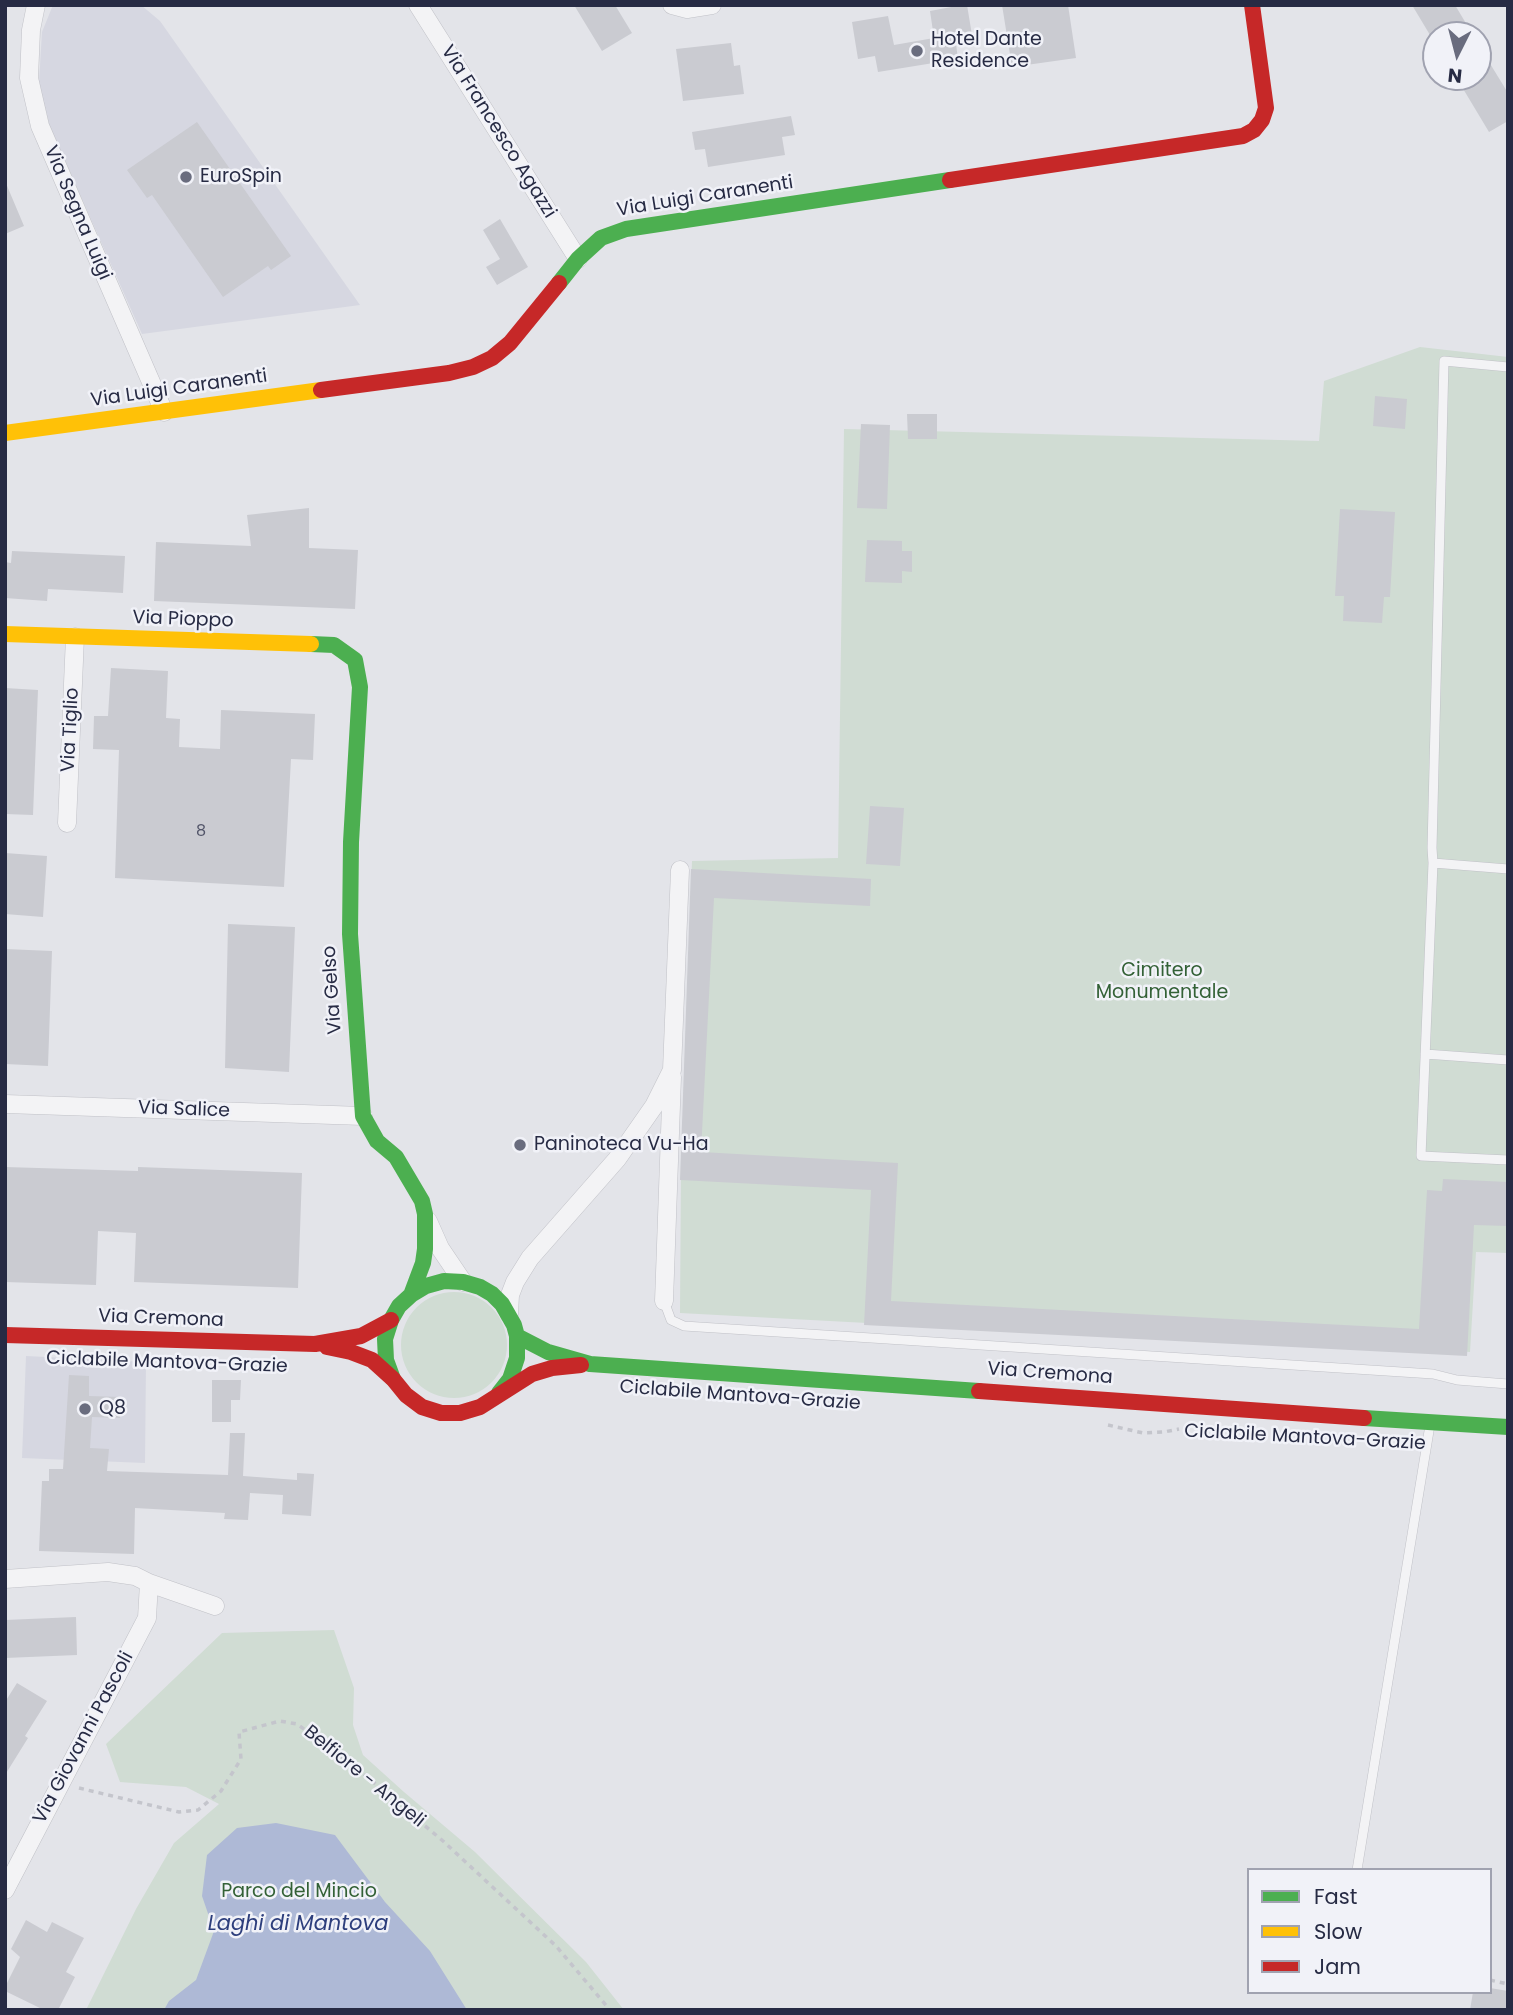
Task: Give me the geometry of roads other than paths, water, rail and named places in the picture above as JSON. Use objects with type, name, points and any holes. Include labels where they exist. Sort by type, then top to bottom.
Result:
[{"type":"street","name":"Via Segna Luigi","points":[[36,5],[31,30],[29,78],[40,126],[164,412]]},
{"type":"street","name":"Via Francesco Agazzi","points":[[418,5],[578,259]]},
{"type":"street","points":[[672,5],[687,9],[712,5]]},
{"type":"street","name":"Via Luigi Caranenti","points":[[5,433],[449,373],[473,367],[492,358],[510,343],[578,259],[601,238],[626,229],[1242,136],[1254,130],[1262,120],[1266,108],[1252,5]]},
{"type":"street","name":"Via Pioppo","points":[[5,634],[334,645],[355,660]]},
{"type":"street","name":"Via Tiglio","points":[[66,823],[75,637]]},
{"type":"street","name":"Via Gelso","points":[[355,660],[360,687],[351,842],[350,934],[363,1116],[377,1141],[396,1157],[406,1171],[425,1214],[423,1263],[411,1295]]},
{"type":"street","points":[[664,1301],[681,870]]},
{"type":"street","points":[[509,1314],[510,1295],[530,1258],[617,1159],[654,1106],[672,1070]]},
{"type":"street","name":"Via Salice","points":[[5,1104],[363,1116]]},
{"type":"street","points":[[425,1214],[440,1248],[463,1282]]},
{"type":"street","points":[[480,1287],[503,1280],[530,1258]]},
{"type":"street","name":"Via Cremona","points":[[393,1379],[386,1360],[385,1339],[399,1306],[426,1286],[444,1281],[463,1282],[492,1294],[509,1314],[517,1336],[517,1358],[510,1379],[496,1396]]},
{"type":"street","name":"Via Cremona","points":[[5,1335],[315,1344],[360,1336],[391,1320]]},
{"type":"street","name":"Via Cremona","points":[[517,1336],[548,1352],[590,1364]]},
{"type":"street","name":"Via Cremona","points":[[315,1344],[362,1356],[379,1366],[406,1395],[422,1407],[441,1413],[460,1413],[480,1407],[532,1374],[552,1368],[590,1364],[1508,1427]]},
{"type":"street","points":[[5,1579],[108,1572],[135,1576],[215,1606]]},
{"type":"street","name":"Via Giovanni Pascoli","points":[[5,1890],[147,1618],[149,1583]]},
{"type":"lane","points":[[1508,367],[1444,362],[1433,863],[1422,1156],[1508,1160]]},
{"type":"lane","points":[[1433,863],[1508,869]]},
{"type":"lane","points":[[1425,1054],[1508,1060]]},
{"type":"lane","points":[[664,1301],[671,1320],[684,1326],[1433,1374],[1457,1380],[1508,1384]]},
{"type":"lane","points":[[1357,1868],[1431,1423]]},
{"type":"water","name":"Laghi di Mantova","points":[[276,1823],[335,1835],[385,1902],[430,1951],[467,2010],[164,2010],[169,2001],[196,1980],[214,1931],[202,1896],[207,1855],[237,1828]]},
{"type":"place","name":"Hotel Dante Residence","points":[[917,51]]},
{"type":"place","name":"EuroSpin","points":[[186,177]]},
{"type":"place","name":"Paninoteca Vu-Ha","points":[[520,1145]]},
{"type":"place","name":"Q8","points":[[85,1409]]},
{"type":"park label","name":"Cimitero Monumentale","points":[[1162,982]]},
{"type":"park label","name":"Parco del Mincio","points":[[299,1892]]}]
